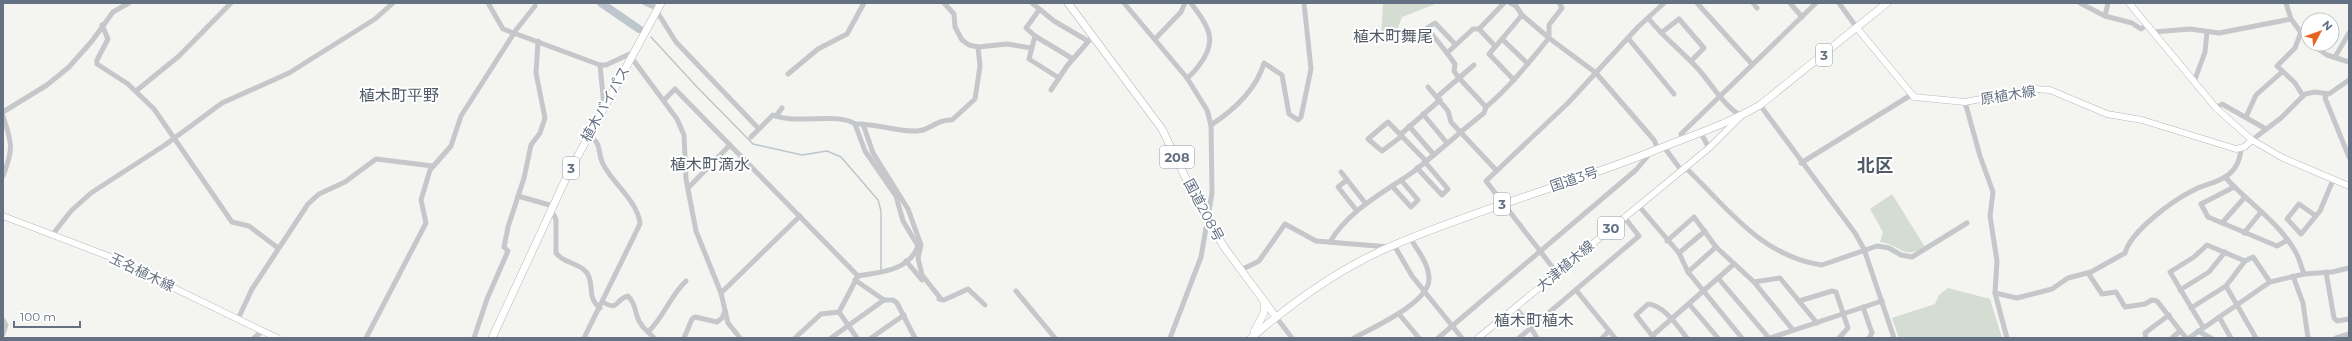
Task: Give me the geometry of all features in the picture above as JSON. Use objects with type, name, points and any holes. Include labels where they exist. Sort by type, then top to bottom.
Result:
[{"type":"highway","name":"植木バイパス","points":[[492,338],[588,135],[660,3]]},
{"type":"highway","name":"国道3号","points":[[1250,338],[1276,317],[1352,266],[1392,246],[1503,204],[1682,141],[1741,116],[1760,105],[1887,3]]},
{"type":"highway","name":"国道208号","points":[[1072,4],[1090,39],[1162,129],[1224,247],[1276,317]]},
{"type":"highway","points":[[1250,338],[1262,321],[1264,301]]},
{"type":"main road","points":[[2129,3],[2216,108],[2252,140],[2282,158],[2333,180],[2349,185]]},
{"type":"main road","points":[[1857,28],[1911,94]]},
{"type":"main road","name":"原植木線","points":[[1911,94],[1926,100],[1965,102],[2034,89],[2050,90],[2107,114],[2142,120],[2241,149]]},
{"type":"main road","name":"大津植木線","points":[[1478,338],[1708,148],[1741,116]]},
{"type":"main road","points":[[2241,149],[2252,140]]},
{"type":"main road","name":"玉名植木線","points":[[3,216],[108,256],[277,338]]},
{"type":"street","points":[[3,112],[47,85],[69,67],[92,41],[102,25],[114,12],[129,3]]},
{"type":"street","points":[[136,91],[179,56],[231,3]]},
{"type":"street","points":[[53,234],[71,210],[90,193],[174,139],[222,102],[289,73],[376,19],[393,3]]},
{"type":"street","points":[[488,3],[503,29],[600,64],[606,65],[634,52]]},
{"type":"street","points":[[645,3],[654,7],[676,42],[759,129]]},
{"type":"street","points":[[788,74],[818,49],[847,34],[864,3]]},
{"type":"street","points":[[944,3],[954,14],[955,27],[962,40],[969,45],[978,47],[1007,44],[1030,48]]},
{"type":"street","points":[[1032,3],[1038,10],[1090,39],[1073,59],[1051,90]]},
{"type":"street","points":[[1124,3],[1187,78],[1207,110],[1211,124],[1212,193],[1208,219],[1198,267],[1170,338]]},
{"type":"street","points":[[1181,12],[1185,3]]},
{"type":"street","points":[[1155,39],[1190,3],[1207,26],[1210,43],[1206,56],[1187,78]]},
{"type":"street","points":[[1211,124],[1240,102],[1258,78],[1264,63],[1282,75],[1289,114],[1298,120],[1301,117],[1311,69],[1304,3]]},
{"type":"street","points":[[1446,53],[1473,29],[1479,29],[1504,3]]},
{"type":"street","points":[[1510,3],[1516,6],[1522,15],[1549,38],[1596,73],[1654,140],[1658,149],[1716,197],[1734,220],[1780,251],[1822,265],[1864,249],[1877,246],[1889,248],[1901,255],[1912,256],[1967,223]]},
{"type":"street","points":[[1330,242],[1339,227],[1357,211],[1425,162],[1484,113],[1486,107],[1514,80],[1549,38],[1549,25],[1562,8],[1559,3]]},
{"type":"street","points":[[1557,273],[1486,181],[1496,170],[1542,129],[1628,38],[1664,3]]},
{"type":"street","points":[[1697,3],[1752,64]]},
{"type":"street","points":[[1753,3],[1757,8]]},
{"type":"street","points":[[1790,3],[1802,17]]},
{"type":"street","points":[[1682,141],[1681,134],[1816,3]]},
{"type":"street","points":[[1839,3],[1857,28]]},
{"type":"street","points":[[2080,3],[2105,16],[2132,24],[2141,29],[2147,25]]},
{"type":"street","points":[[2105,16],[2108,3]]},
{"type":"street","points":[[2286,3],[2291,19],[2300,32],[2295,48],[2277,65],[2278,69],[2295,84],[2303,96]]},
{"type":"street","points":[[366,338],[426,223],[421,200],[433,166],[451,146],[461,116],[514,34],[535,6]]},
{"type":"street","points":[[1038,10],[1026,28],[1035,36],[1073,59]]},
{"type":"street","points":[[1514,80],[1489,54],[1494,46],[1502,39],[1522,15]]},
{"type":"street","points":[[1649,19],[1661,33],[1691,61],[1732,110],[1741,116]]},
{"type":"street","points":[[1661,33],[1679,19],[1704,48],[1691,61]]},
{"type":"street","points":[[2153,32],[2190,30],[2219,33],[2291,19]]},
{"type":"street","points":[[1455,44],[1435,23],[1427,28],[1455,64],[1454,71],[1459,78],[1486,107]]},
{"type":"street","points":[[102,25],[108,39],[97,60],[97,64],[136,91],[154,109],[232,222],[249,226],[278,248]]},
{"type":"street","points":[[1479,29],[1494,46]]},
{"type":"street","points":[[2194,82],[2205,52],[2207,32]]},
{"type":"street","points":[[2335,57],[2349,33]]},
{"type":"street","points":[[1035,36],[1030,48],[1028,59],[1059,78]]},
{"type":"street","points":[[1628,38],[1674,94]]},
{"type":"street","points":[[1502,39],[1528,64]]},
{"type":"street","points":[[474,338],[487,299],[508,251],[504,247],[508,227],[518,196],[530,145],[540,133],[545,118],[536,73],[538,41]]},
{"type":"street","points":[[751,137],[774,115],[809,121],[828,119],[855,124],[918,131],[942,120],[952,120],[975,99],[980,66],[978,47]]},
{"type":"street","points":[[2322,52],[2327,56],[2349,62]]},
{"type":"street","points":[[630,59],[634,61],[664,100],[677,119],[684,135],[688,188],[696,231],[721,294],[728,323],[740,338]]},
{"type":"street","points":[[600,64],[604,106]]},
{"type":"street","points":[[1417,168],[1442,195],[1448,189],[1402,135],[1387,122],[1368,139],[1382,152],[1402,135],[1409,126],[1474,65]]},
{"type":"street","points":[[2246,117],[2256,95],[2282,72]]},
{"type":"street","points":[[2252,140],[2281,118],[2303,96],[2315,92],[2326,94],[2349,80]]},
{"type":"street","points":[[1428,87],[1439,98],[1448,111],[1451,122],[1496,170]]},
{"type":"street","points":[[664,100],[675,89],[800,216],[857,278],[884,300]]},
{"type":"street","points":[[1802,162],[1911,94]]},
{"type":"street","points":[[2326,94],[2325,98],[2349,157]]},
{"type":"street","points":[[1965,102],[1980,156],[1993,192],[1990,216],[1997,261],[1995,294],[2007,338]]},
{"type":"street","points":[[2216,108],[2222,104],[2266,129]]},
{"type":"street","points":[[1760,105],[1779,128],[1802,162],[1855,233],[1864,249],[1894,338]]},
{"type":"street","points":[[776,116],[782,108]]},
{"type":"street","points":[[1423,114],[1447,143]]},
{"type":"street","points":[[3,116],[12,142],[11,155],[3,176]]},
{"type":"street","points":[[839,312],[857,278],[897,269],[916,251],[918,246],[903,221],[896,196],[865,151],[855,124]]},
{"type":"street","points":[[863,124],[873,153],[908,210],[921,245],[918,258],[922,275],[941,299]]},
{"type":"street","points":[[1409,126],[1434,155]]},
{"type":"street","points":[[1700,133],[1708,148]]},
{"type":"street","points":[[584,338],[640,224],[639,217],[602,162],[600,145],[588,135]]},
{"type":"street","points":[[688,188],[730,145]]},
{"type":"street","points":[[1438,338],[1541,252],[1636,170],[1658,149]]},
{"type":"street","points":[[1995,294],[2017,298],[2052,289],[2068,278],[2088,273],[2125,253],[2127,246],[2155,215],[2193,190],[2225,178],[2234,169],[2241,149]]},
{"type":"street","points":[[238,319],[252,289],[278,248],[308,204],[319,194],[345,182],[376,159],[433,166]]},
{"type":"street","points":[[1341,172],[1366,204]]},
{"type":"street","points":[[2225,178],[2288,240],[2296,251],[2304,274]]},
{"type":"street","points":[[1347,180],[1338,187],[1357,211]]},
{"type":"street","points":[[1392,186],[1411,207],[1418,200],[1401,180]]},
{"type":"street","points":[[2316,216],[2299,204],[2287,219],[2300,235],[2316,216],[2333,180]]},
{"type":"street","points":[[2234,187],[2201,206],[2208,217],[2277,246],[2288,240]]},
{"type":"street","points":[[518,196],[552,209],[556,220],[556,253],[563,261],[582,267],[588,275],[592,299],[600,308]]},
{"type":"street","points":[[2222,224],[2245,197]]},
{"type":"street","points":[[1638,205],[1679,253],[1688,272],[1702,291],[1742,338]]},
{"type":"street","points":[[2244,233],[2261,212]]},
{"type":"street","points":[[721,294],[800,216]]},
{"type":"street","points":[[1519,338],[1639,236],[1624,217]]},
{"type":"street","points":[[1667,240],[1694,217],[1716,247],[1754,282],[1793,330]]},
{"type":"street","points":[[1241,270],[1259,260],[1285,224],[1316,241],[1392,246],[1424,292],[1462,338]]},
{"type":"street","points":[[1679,253],[1705,231]]},
{"type":"street","points":[[1354,338],[1362,336],[1399,314],[1424,292],[1429,280],[1426,262],[1410,238]]},
{"type":"street","points":[[2203,327],[2170,274],[2171,271],[2194,257],[2205,245],[2246,261]]},
{"type":"street","points":[[1688,272],[1716,247]]},
{"type":"street","points":[[2180,290],[2209,272],[2225,252]]},
{"type":"street","points":[[2191,308],[2226,286],[2246,261],[2254,257],[2270,282]]},
{"type":"street","points":[[906,261],[938,299],[968,289],[985,305]]},
{"type":"street","points":[[1687,338],[1671,319],[1654,304],[1648,304],[1636,315],[1653,337],[1671,319],[1702,291],[1734,264]]},
{"type":"street","points":[[2189,338],[2270,282],[2304,274],[2349,268]]},
{"type":"street","points":[[2326,272],[2334,318],[2338,321],[2349,319]]},
{"type":"street","points":[[2088,273],[2102,295],[2116,292],[2125,307],[2145,304],[2154,300],[2169,315],[2186,338]]},
{"type":"street","points":[[2293,276],[2304,303],[2308,338]]},
{"type":"street","points":[[1718,278],[1770,338],[1882,301]]},
{"type":"street","points":[[1754,282],[1780,278],[1817,323]]},
{"type":"street","points":[[648,332],[659,322],[668,301],[686,281]]},
{"type":"street","points":[[2226,286],[2256,338]]},
{"type":"street","points":[[1576,290],[1615,338]]},
{"type":"street","points":[[1016,291],[1055,338]]},
{"type":"street","points":[[1799,301],[1834,291],[1837,294],[1848,328],[1839,338]]},
{"type":"street","points":[[603,302],[610,307],[615,306],[623,297],[628,296],[634,303],[638,322],[654,338]]},
{"type":"street","points":[[831,338],[884,300],[894,300],[915,338]]},
{"type":"street","points":[[1688,304],[1718,338]]},
{"type":"street","points":[[1515,307],[1537,338]]},
{"type":"street","points":[[1863,307],[1872,333],[1869,338]]},
{"type":"street","points":[[684,338],[692,319],[695,318],[717,322],[722,318],[726,310]]},
{"type":"street","points":[[839,312],[857,338]]},
{"type":"street","points":[[796,338],[821,314],[839,312]]},
{"type":"street","points":[[1399,314],[1419,338]]},
{"type":"street","points":[[2146,338],[2145,333],[2169,315]]},
{"type":"street","points":[[871,338],[904,316]]},
{"type":"street","points":[[2219,316],[2231,338]]},
{"type":"street","points":[[1256,338],[1276,317],[1292,338]]},
{"type":"street","points":[[3,320],[6,324],[3,334]]},
{"type":"street","points":[[254,338],[262,331]]},
{"type":"street","points":[[2172,338],[2180,331]]},
{"type":"street","points":[[2198,331],[2211,338]]},
{"type":"street","points":[[1602,338],[1609,332]]},
{"type":"street","points":[[2336,338],[2349,334]]},
{"type":"shaded area","points":[[1383,3],[1438,3],[1402,17],[1395,35],[1381,36]]},
{"type":"shaded area","points":[[1892,194],[1925,247],[1917,251],[1906,252],[1880,242],[1883,232],[1870,209]]},
{"type":"shaded area","points":[[1948,288],[1990,299],[2002,338],[1899,338],[1892,318],[1935,304],[1939,295]]},
{"type":"waterway","points":[[601,3],[639,29]]},
{"type":"waterway","points":[[651,37],[697,87],[753,144],[802,155],[827,151],[841,157],[878,200],[881,211],[881,271]]},
{"type":"district","name":"植木町舞尾","points":[[1393,36]]},
{"type":"district","name":"植木町平野","points":[[399,95]]},
{"type":"district","name":"植木町滴水","points":[[710,164]]},
{"type":"district","name":"北区","points":[[1875,166]]},
{"type":"district","name":"植木町植木","points":[[1534,320]]}]
